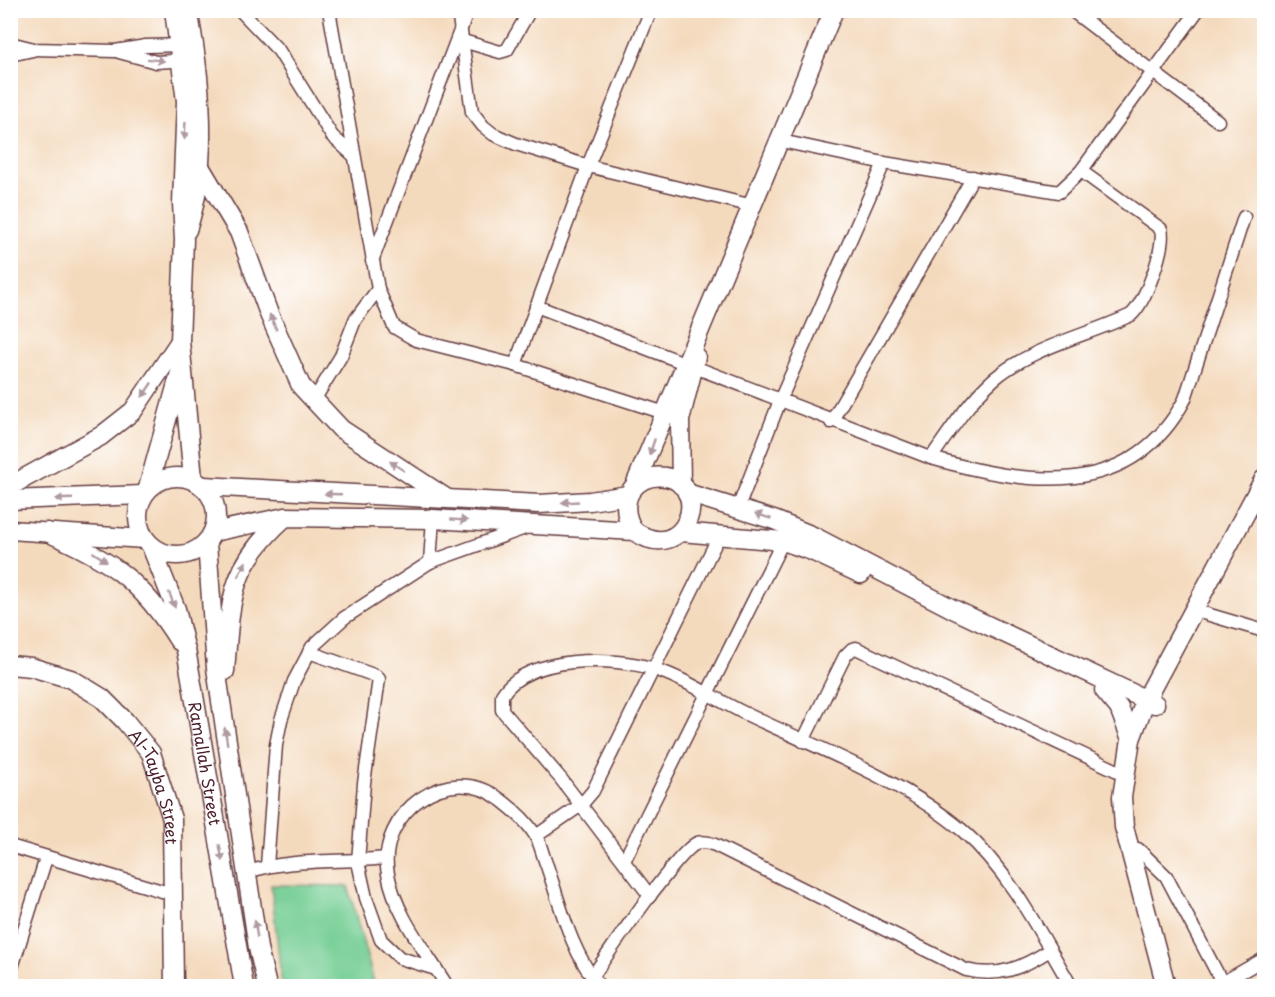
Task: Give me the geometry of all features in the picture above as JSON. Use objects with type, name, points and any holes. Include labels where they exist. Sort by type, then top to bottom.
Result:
[{"type":"street","points":[[174,10],[188,53],[199,165],[195,206],[184,240]]},
{"type":"street","points":[[188,10],[180,341],[199,483],[213,499],[215,510],[210,537]]},
{"type":"street","points":[[240,10],[279,51],[332,136],[353,155]]},
{"type":"street","points":[[329,10],[372,261],[378,289],[394,327],[416,340],[515,365],[672,416]]},
{"type":"street","points":[[458,10],[472,112],[483,126],[504,140],[588,166],[753,206]]},
{"type":"street","points":[[372,261],[468,10]]},
{"type":"street","points":[[463,41],[503,51],[509,48],[530,10]]},
{"type":"street","points":[[515,365],[588,166],[651,10]]},
{"type":"street","points":[[634,531],[626,514],[632,490],[672,416],[700,335],[834,10]]},
{"type":"street","points":[[1071,10],[1218,121]]},
{"type":"street","points":[[780,141],[884,163],[1059,192],[1081,171],[1198,10]]},
{"type":"street","points":[[10,43],[34,49],[115,51],[146,46],[188,53]]},
{"type":"street","points":[[10,55],[34,49]]},
{"type":"street","points":[[738,508],[781,399],[884,163]]},
{"type":"street","points":[[199,165],[239,232],[269,314],[301,386],[341,429],[446,498]]},
{"type":"street","points":[[931,458],[960,417],[992,381],[1005,371],[1023,360],[1127,317],[1140,302],[1161,250],[1161,229],[1081,171]]},
{"type":"street","points":[[831,422],[973,177]]},
{"type":"street","points":[[536,306],[781,399],[831,422],[931,458],[973,470],[1041,480],[1098,472],[1124,462],[1143,449],[1174,420],[1185,399],[1244,217]]},
{"type":"street","points":[[314,400],[341,356],[355,320],[378,289]]},
{"type":"street","points":[[10,486],[101,436],[133,411],[180,341]]},
{"type":"street","points":[[148,542],[139,518],[182,365]]},
{"type":"street","points":[[10,530],[148,542],[177,554],[197,549],[210,537],[285,517],[433,519],[634,531],[645,538],[657,541],[670,539],[681,532],[691,513],[684,489],[672,416]]},
{"type":"street","points":[[10,500],[146,492],[168,478],[199,483],[539,504],[590,501],[632,490],[646,478],[658,476],[671,478],[684,489],[738,508],[787,534],[962,614],[1149,707]]},
{"type":"street","points":[[1166,987],[1124,827],[1124,774],[1131,739],[1199,612],[1264,479]]},
{"type":"street","points":[[1178,987],[1138,849],[1132,819],[1133,771],[1156,680],[1264,503]]},
{"type":"street","points":[[222,709],[232,596],[237,578],[257,546],[285,517]]},
{"type":"street","points":[[430,562],[433,519]]},
{"type":"street","points":[[267,866],[276,746],[281,720],[294,681],[309,652],[327,631],[344,618],[430,562],[534,525]]},
{"type":"street","points":[[48,532],[90,550],[118,569],[145,593],[161,612],[188,655]]},
{"type":"street","points":[[681,532],[719,536],[787,534]]},
{"type":"street","points":[[624,861],[787,534]]},
{"type":"street","points":[[536,836],[581,805],[593,791],[719,536]]},
{"type":"street","name":"Ramallah Street","points":[[210,537],[222,709],[258,948],[267,987]]},
{"type":"street","name":"Ramallah Street","points":[[148,542],[176,609],[188,655],[244,987]]},
{"type":"street","points":[[1199,612],[1264,631]]},
{"type":"street","points":[[803,741],[845,656],[856,648],[1124,774]]},
{"type":"street","points":[[309,652],[376,676],[379,680],[364,783],[358,862],[366,898],[381,940],[400,958],[436,969]]},
{"type":"street","points":[[650,896],[581,805],[502,710],[502,695],[519,678],[583,660],[608,661],[655,669],[906,791],[964,832],[1005,880],[1071,987]]},
{"type":"street","name":"Al-Tayba Street","points":[[10,665],[31,667],[71,679],[102,699],[125,721],[151,753],[172,819],[174,987]]},
{"type":"street","points":[[1111,688],[1134,686],[1156,680]]},
{"type":"street","points":[[1111,688],[1131,739]]},
{"type":"street","points":[[447,987],[406,923],[388,874],[386,858],[392,836],[403,816],[425,794],[448,785],[469,786],[492,793],[536,836],[577,954],[596,982],[650,896],[696,843],[710,843],[966,970],[982,974],[1007,972],[1024,966],[1050,950]]},
{"type":"street","points":[[10,846],[172,894]]},
{"type":"street","points":[[1138,849],[1166,876],[1223,985],[1264,959]]},
{"type":"street","points":[[10,974],[46,858]]},
{"type":"street","points":[[248,872],[267,866],[358,862],[386,858]]},
{"type":"green space","points":[[271,885],[348,886],[375,986],[282,986]]}]
